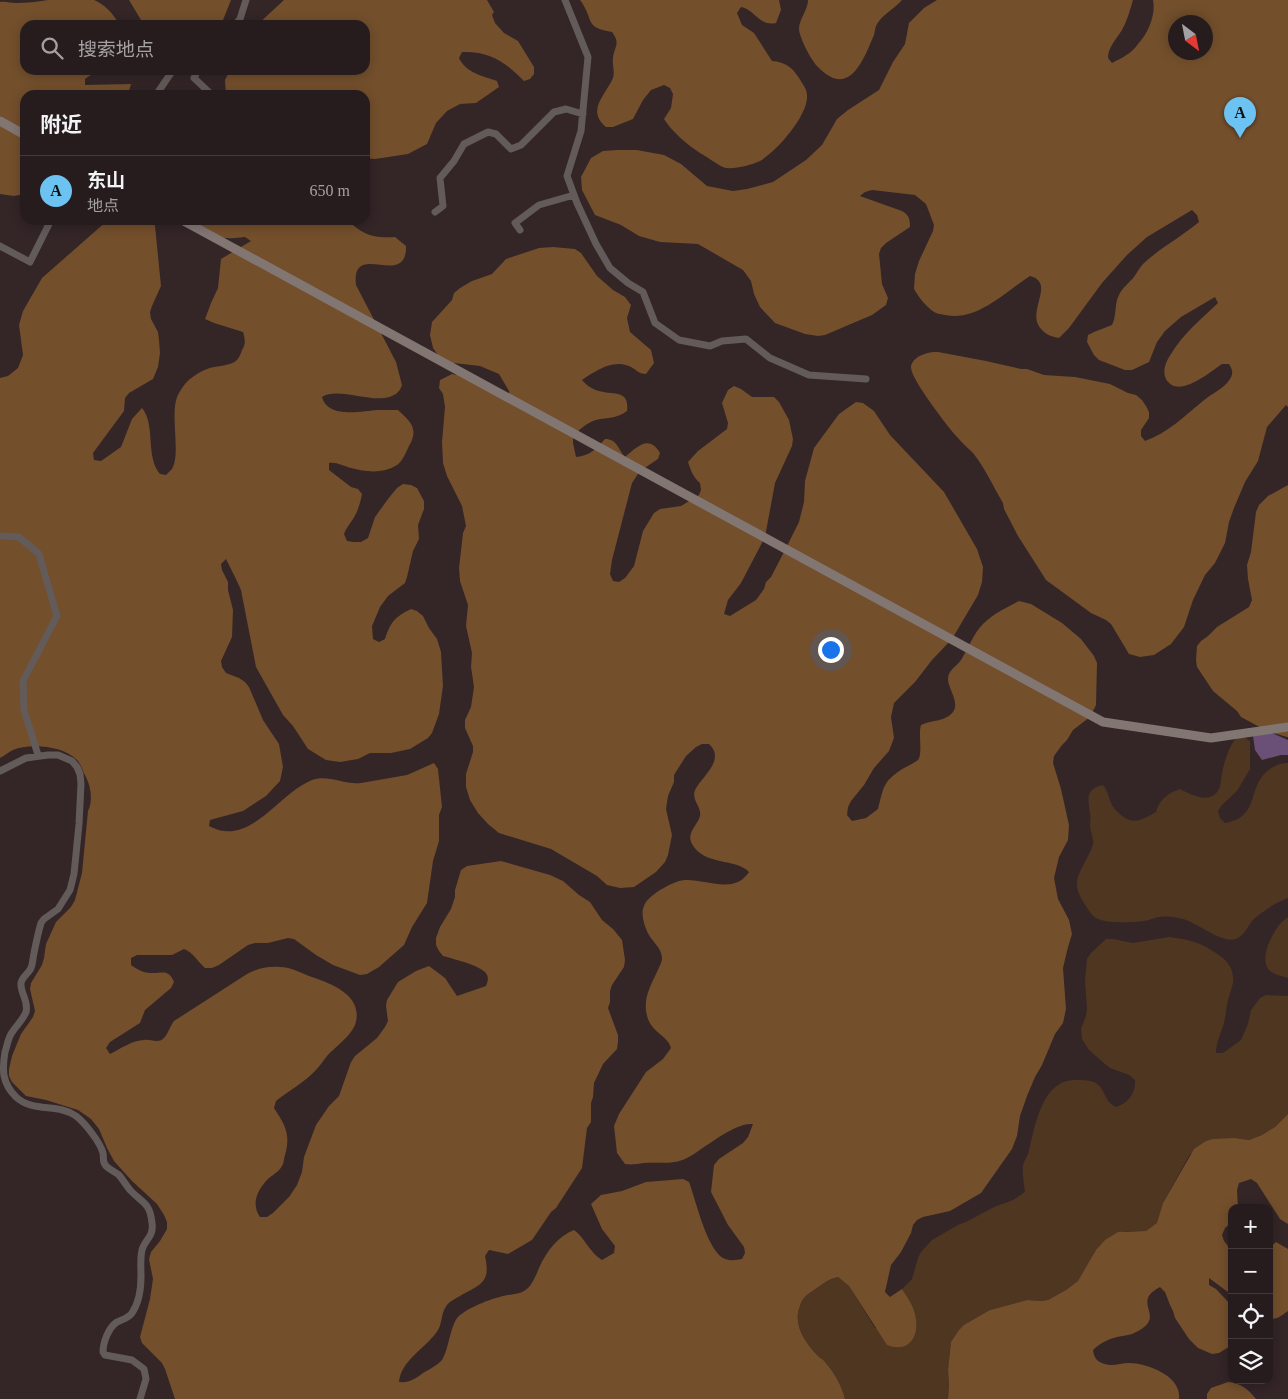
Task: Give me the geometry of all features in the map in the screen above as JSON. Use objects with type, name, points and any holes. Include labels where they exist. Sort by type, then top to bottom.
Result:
[{"type":"street","points":[[239,20],[246,0]]},
{"type":"street","points":[[565,0],[588,57],[581,131],[567,176],[596,244],[610,268],[628,283],[643,292],[655,323],[679,340],[710,346],[722,341],[746,339],[770,358],[809,375],[866,379]]},
{"type":"street","points":[[159,90],[170,75]]},
{"type":"street","points":[[196,75],[194,78],[207,90]]},
{"type":"street","points":[[434,212],[443,206],[440,178],[454,161],[464,144],[488,132],[496,134],[512,149],[522,145],[554,112],[566,109],[583,114]]},
{"type":"street","points":[[0,121],[20,132]]},
{"type":"street","points":[[520,230],[515,222],[538,205],[574,195]]},
{"type":"street","points":[[0,246],[30,262],[48,225]]},
{"type":"street","points":[[191,225],[1103,722],[1211,738],[1288,727]]},
{"type":"street","points":[[0,536],[20,537],[39,554],[57,616],[23,681],[24,710],[38,756]]},
{"type":"street","points":[[0,771],[18,761],[38,756],[58,755],[72,762],[80,774],[82,784],[74,874],[70,890],[58,909],[41,923],[32,967],[22,980],[21,986],[27,1007],[25,1015],[10,1036],[6,1046],[3,1070],[8,1086],[26,1104],[68,1112],[77,1117],[100,1146],[106,1166],[117,1174],[132,1192],[144,1201],[151,1213],[153,1231],[141,1252],[140,1288],[133,1312],[129,1317],[117,1322],[112,1327],[103,1349],[105,1355],[132,1360],[144,1369],[146,1379],[140,1399]]},
{"type":"shaded area","points":[[48,0],[94,0],[109,10],[117,20],[20,20],[20,75],[91,75],[85,79],[85,85],[131,84],[129,90],[20,90],[20,195],[0,194],[0,2]]},
{"type":"shaded area","points":[[129,0],[231,0],[223,20],[141,20]]},
{"type":"shaded area","points":[[284,0],[487,0],[494,12],[492,15],[495,23],[504,33],[518,41],[534,67],[534,74],[530,79],[524,81],[510,68],[496,59],[481,53],[462,52],[459,58],[470,71],[497,81],[499,87],[476,103],[460,104],[447,111],[436,123],[427,144],[408,154],[370,158],[370,90],[226,90],[225,80],[228,75],[370,75],[370,20],[262,20]]},
{"type":"shaded area","points":[[580,0],[779,0],[781,10],[776,23],[765,23],[750,11],[741,7],[737,13],[742,25],[754,33],[772,61],[788,66],[799,78],[807,93],[803,112],[790,132],[767,156],[752,164],[735,168],[726,168],[717,164],[690,146],[671,129],[664,119],[671,108],[673,94],[670,88],[664,85],[651,90],[643,100],[633,119],[613,127],[606,127],[600,121],[597,109],[613,78],[613,58],[616,40],[612,32],[593,25]]},
{"type":"shaded area","points":[[808,0],[902,0],[882,17],[877,24],[865,55],[854,73],[846,78],[838,79],[829,76],[815,64],[801,38],[799,25]]},
{"type":"shaded area","points":[[937,0],[1133,0],[1124,27],[1109,50],[1108,58],[1112,63],[1133,50],[1142,40],[1152,18],[1153,0],[1288,0],[1288,407],[1286,405],[1267,427],[1258,461],[1245,482],[1234,508],[1225,543],[1215,563],[1205,575],[1193,600],[1184,627],[1171,644],[1154,655],[1140,657],[1129,654],[1111,624],[1091,613],[1046,580],[1018,536],[1004,509],[1003,503],[981,465],[973,453],[952,432],[930,402],[916,381],[911,367],[914,360],[918,357],[930,352],[938,352],[1027,369],[1044,375],[1075,377],[1110,384],[1136,395],[1142,400],[1149,412],[1149,418],[1141,430],[1141,436],[1145,441],[1153,438],[1176,424],[1206,398],[1221,388],[1232,375],[1229,364],[1222,364],[1202,378],[1186,386],[1178,387],[1171,385],[1164,373],[1169,357],[1176,347],[1187,333],[1218,303],[1215,297],[1181,317],[1165,331],[1157,342],[1149,362],[1132,370],[1125,370],[1099,360],[1087,342],[1088,335],[1112,325],[1119,295],[1140,267],[1199,222],[1197,215],[1192,210],[1147,237],[1127,255],[1102,283],[1069,328],[1059,338],[1046,333],[1037,323],[1036,315],[1041,285],[1038,280],[1030,276],[979,310],[957,316],[934,312],[923,302],[914,289],[915,274],[919,261],[934,225],[926,204],[915,195],[872,190],[865,192],[860,196],[902,211],[908,216],[910,222],[910,227],[886,243],[881,248],[879,254],[882,284],[888,298],[886,305],[872,315],[825,335],[818,336],[805,334],[775,323],[760,307],[751,281],[743,270],[698,244],[660,242],[639,236],[621,225],[595,215],[582,190],[581,177],[591,158],[603,151],[617,150],[637,150],[664,155],[681,164],[707,186],[733,191],[773,182],[806,160],[822,145],[837,119],[879,90],[893,62],[905,44],[909,23],[924,8]]},
{"type":"shaded area","points":[[102,225],[155,225],[161,286],[150,312],[151,319],[158,332],[160,353],[158,367],[153,379],[129,393],[125,398],[124,411],[93,453],[94,460],[101,461],[121,447],[132,419],[142,408],[149,423],[151,450],[155,467],[160,474],[166,475],[172,469],[175,462],[175,405],[180,392],[192,377],[211,368],[227,365],[237,360],[245,344],[243,332],[205,319],[218,288],[221,259],[251,241],[245,237],[223,238],[209,234],[196,225],[353,225],[373,236],[395,237],[406,246],[404,258],[398,264],[389,266],[370,264],[362,266],[357,272],[356,285],[396,362],[402,385],[400,389],[391,397],[371,398],[330,394],[322,397],[325,404],[338,411],[398,410],[407,418],[412,426],[412,440],[403,459],[392,468],[368,471],[329,463],[329,470],[351,487],[358,489],[362,494],[356,513],[344,534],[347,541],[361,542],[368,538],[375,517],[397,488],[403,484],[417,488],[424,501],[424,509],[418,525],[419,539],[413,551],[405,583],[388,596],[380,607],[372,626],[373,639],[379,642],[385,639],[389,628],[397,617],[411,609],[423,616],[437,639],[441,652],[443,686],[439,714],[432,733],[428,738],[410,749],[391,753],[370,753],[358,759],[340,762],[326,760],[308,749],[293,726],[283,715],[256,667],[241,590],[226,559],[221,564],[228,582],[233,610],[232,637],[221,661],[222,667],[226,673],[239,678],[249,687],[263,720],[279,744],[283,767],[280,781],[266,796],[243,811],[210,820],[209,826],[224,831],[236,830],[247,826],[269,812],[301,786],[318,778],[348,783],[361,783],[407,775],[434,763],[438,769],[442,807],[439,815],[439,841],[433,861],[427,903],[412,927],[404,945],[379,967],[367,974],[360,975],[333,965],[294,939],[288,938],[248,945],[212,968],[205,968],[193,955],[184,949],[172,955],[137,955],[131,958],[131,965],[145,972],[167,973],[174,982],[171,988],[145,1010],[140,1023],[110,1042],[106,1048],[110,1054],[135,1041],[162,1040],[174,1021],[247,974],[262,968],[280,967],[294,970],[326,982],[344,992],[350,998],[355,1006],[357,1015],[355,1025],[350,1034],[327,1056],[311,1075],[276,1101],[274,1108],[286,1130],[287,1148],[282,1166],[264,1183],[256,1197],[257,1212],[260,1217],[267,1217],[289,1197],[297,1185],[302,1172],[304,1157],[316,1125],[329,1106],[339,1096],[355,1056],[377,1038],[385,1027],[388,1021],[387,1000],[398,982],[416,971],[429,966],[445,978],[457,996],[486,986],[488,978],[485,972],[468,963],[443,956],[436,945],[436,938],[440,927],[451,909],[455,897],[455,890],[461,870],[467,866],[501,861],[550,875],[563,881],[590,902],[602,920],[622,940],[625,960],[624,967],[612,985],[608,1008],[618,1035],[617,1049],[603,1064],[594,1083],[591,1122],[587,1128],[582,1168],[532,1240],[508,1254],[489,1250],[485,1256],[487,1272],[483,1282],[447,1305],[438,1330],[408,1361],[399,1382],[415,1379],[442,1360],[455,1321],[462,1314],[485,1302],[519,1293],[528,1288],[549,1251],[558,1240],[568,1233],[574,1230],[602,1260],[614,1253],[615,1246],[602,1229],[591,1204],[601,1195],[622,1191],[646,1182],[683,1179],[689,1182],[709,1240],[719,1255],[727,1259],[742,1259],[745,1253],[744,1247],[728,1225],[711,1192],[714,1165],[719,1159],[743,1143],[748,1137],[753,1124],[737,1127],[687,1158],[677,1162],[625,1164],[617,1153],[614,1126],[619,1114],[646,1072],[663,1059],[671,1048],[667,1040],[650,1024],[646,1013],[647,995],[662,958],[661,952],[649,935],[645,925],[643,909],[645,904],[657,892],[678,882],[693,880],[720,884],[736,883],[749,872],[736,865],[704,856],[697,851],[690,840],[691,833],[700,816],[700,810],[694,797],[695,790],[714,762],[714,750],[709,744],[702,744],[696,747],[686,756],[674,775],[674,782],[668,796],[666,809],[672,835],[668,855],[665,862],[656,872],[634,887],[620,888],[607,885],[597,876],[551,849],[499,833],[478,813],[470,800],[466,787],[466,774],[473,746],[465,728],[465,720],[471,707],[474,687],[471,667],[472,653],[466,626],[468,605],[460,581],[459,568],[463,533],[466,526],[462,506],[447,476],[443,463],[442,442],[445,407],[443,394],[439,388],[440,380],[452,374],[467,377],[510,398],[509,391],[499,374],[480,366],[445,362],[433,348],[430,335],[432,322],[452,300],[454,293],[472,281],[492,274],[506,259],[539,248],[553,247],[575,249],[581,253],[597,276],[613,290],[625,297],[631,305],[627,318],[630,332],[651,350],[654,363],[646,374],[623,364],[616,364],[604,367],[582,380],[589,387],[596,390],[623,396],[626,399],[627,411],[616,417],[593,421],[573,436],[576,457],[589,453],[605,439],[615,443],[625,457],[638,446],[647,443],[656,447],[660,453],[658,459],[640,471],[632,483],[612,560],[610,574],[613,581],[619,582],[625,578],[634,566],[643,531],[654,513],[660,509],[681,506],[699,495],[701,490],[700,483],[692,474],[688,462],[698,451],[727,429],[728,423],[722,403],[728,390],[734,386],[752,397],[774,397],[789,420],[793,439],[792,446],[775,483],[765,537],[741,583],[728,600],[724,614],[730,616],[756,600],[764,589],[799,522],[804,502],[805,481],[814,448],[839,414],[856,402],[863,403],[874,411],[890,435],[944,492],[977,549],[983,567],[982,582],[978,595],[952,639],[894,703],[891,717],[894,738],[889,751],[874,768],[864,785],[851,801],[847,815],[852,821],[866,818],[878,809],[883,789],[888,781],[918,760],[921,725],[946,718],[953,712],[955,704],[948,679],[949,673],[961,660],[979,628],[995,614],[1019,601],[1031,604],[1062,623],[1081,639],[1094,656],[1097,663],[1096,705],[1090,717],[1073,730],[1054,756],[1053,763],[1069,825],[1068,840],[1059,857],[1054,878],[1058,899],[1069,920],[1072,934],[1063,968],[1066,1009],[1063,1023],[1055,1034],[1027,1096],[1012,1149],[981,1193],[950,1211],[917,1220],[901,1252],[891,1265],[885,1292],[890,1297],[902,1289],[910,1301],[916,1321],[915,1335],[912,1340],[902,1347],[887,1345],[849,1286],[838,1277],[824,1283],[803,1300],[798,1313],[799,1327],[809,1346],[832,1370],[840,1384],[845,1399],[175,1399],[162,1363],[142,1343],[140,1337],[153,1279],[149,1259],[151,1252],[167,1229],[164,1215],[157,1204],[114,1161],[99,1129],[91,1119],[78,1110],[26,1096],[12,1082],[9,1076],[12,1056],[21,1034],[35,1011],[30,989],[31,983],[42,965],[46,944],[56,922],[71,907],[75,900],[82,873],[91,798],[88,781],[80,764],[71,755],[56,749],[37,746],[13,750],[0,758],[0,378],[8,376],[18,368],[23,355],[19,325],[23,311],[42,278]]},
{"type":"shaded area","points":[[1288,485],[1287,737],[1267,731],[1241,717],[1237,711],[1213,691],[1197,667],[1196,660],[1197,646],[1201,641],[1217,627],[1249,607],[1252,600],[1247,565],[1251,552],[1256,512],[1259,505],[1268,496]]},
{"type":"shaded area","points":[[1267,731],[1288,740],[1288,755],[1262,760],[1255,750],[1253,736]]},
{"type":"shaded area","points":[[1237,737],[1244,737],[1250,741],[1250,769],[1237,791],[1218,811],[1220,818],[1225,823],[1241,817],[1247,811],[1264,774],[1276,765],[1288,763],[1288,898],[1260,914],[1253,920],[1245,932],[1232,940],[1218,937],[1189,921],[1174,917],[1122,922],[1101,920],[1094,917],[1080,896],[1077,885],[1078,876],[1093,844],[1090,828],[1090,792],[1103,785],[1114,808],[1121,815],[1134,821],[1143,819],[1156,812],[1159,804],[1165,797],[1180,789],[1201,797],[1211,797],[1219,789],[1226,759]]},
{"type":"shaded area","points":[[1288,917],[1288,978],[1270,971],[1265,961],[1271,938],[1279,925]]},
{"type":"shaded area","points":[[1169,937],[1188,940],[1204,946],[1223,958],[1231,969],[1233,977],[1232,986],[1216,1053],[1223,1053],[1241,1040],[1248,1024],[1251,1010],[1260,998],[1266,995],[1288,996],[1288,1114],[1275,1127],[1262,1135],[1249,1140],[1235,1138],[1190,1154],[1163,1203],[1158,1223],[1146,1231],[1125,1231],[1078,1281],[1066,1290],[1048,1300],[1027,1300],[990,1310],[951,1342],[948,1370],[948,1399],[845,1399],[840,1384],[832,1370],[809,1346],[799,1327],[798,1313],[803,1300],[824,1283],[838,1277],[849,1286],[875,1328],[915,1313],[902,1289],[912,1279],[921,1252],[932,1240],[958,1225],[1013,1200],[1025,1192],[1024,1163],[1037,1118],[1048,1096],[1055,1088],[1064,1082],[1075,1080],[1094,1082],[1116,1107],[1124,1103],[1133,1093],[1135,1080],[1129,1075],[1110,1068],[1089,1050],[1082,1039],[1081,1029],[1087,1009],[1085,980],[1087,959],[1106,939],[1133,943]]},
{"type":"shaded area","points":[[1288,1114],[1288,1224],[1280,1219],[1273,1208],[1273,1204],[1270,1204],[1257,1183],[1251,1179],[1239,1183],[1237,1190],[1238,1204],[1228,1204],[1228,1225],[1222,1235],[1228,1246],[1228,1292],[1209,1278],[1209,1285],[1216,1289],[1228,1302],[1228,1347],[1219,1353],[1212,1354],[1198,1348],[1189,1339],[1175,1318],[1165,1292],[1160,1287],[1149,1296],[1147,1301],[1150,1319],[1147,1325],[1133,1333],[1107,1340],[1093,1350],[1096,1359],[1102,1363],[1111,1365],[1126,1363],[1145,1365],[1162,1372],[1175,1384],[1179,1399],[948,1399],[948,1370],[951,1342],[964,1325],[990,1310],[1027,1300],[1048,1300],[1066,1290],[1078,1281],[1096,1250],[1105,1240],[1118,1232],[1146,1231],[1157,1223],[1163,1203],[1194,1149],[1213,1139],[1235,1138],[1249,1140],[1275,1127]]},
{"type":"shaded area","points":[[1276,1242],[1288,1249],[1288,1311],[1274,1319],[1273,1319],[1273,1245]]},
{"type":"shaded area","points":[[1228,1382],[1228,1384],[1237,1384],[1244,1387],[1256,1399],[1207,1399],[1207,1394],[1211,1388]]},
{"type":"place","name":"东山","points":[[1240,138]]}]
